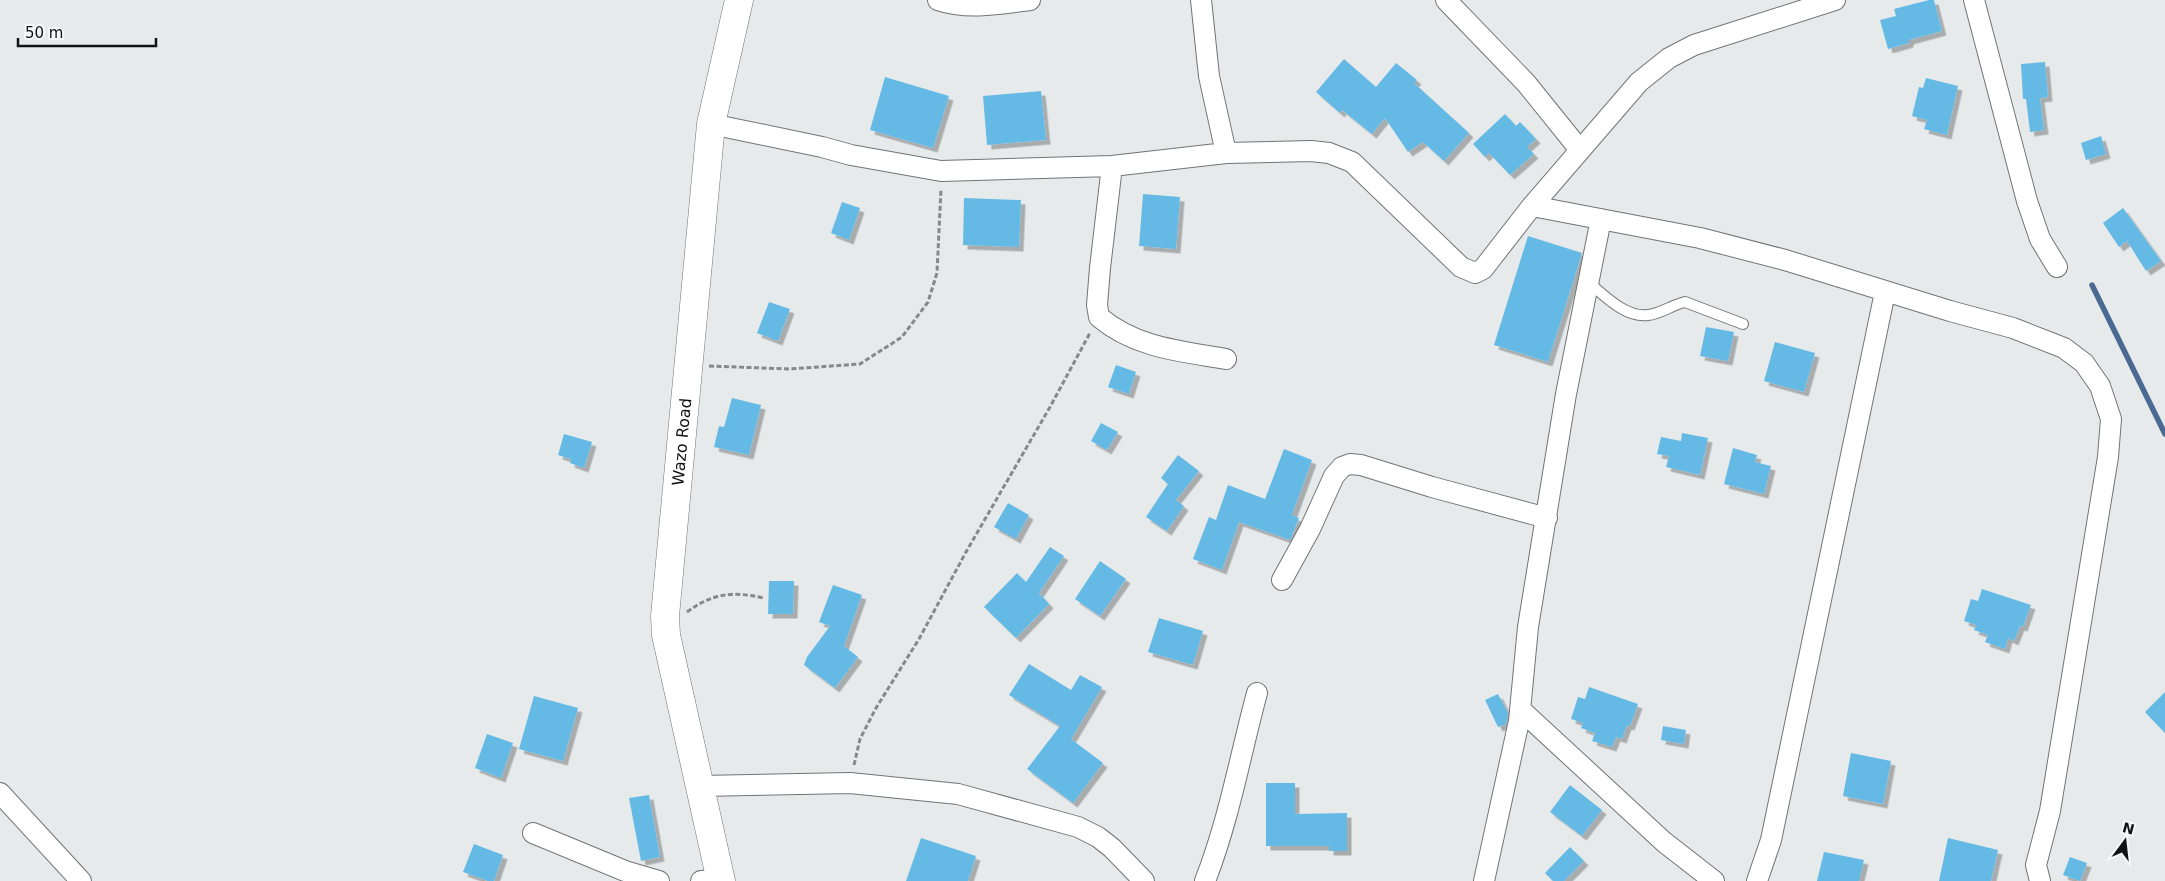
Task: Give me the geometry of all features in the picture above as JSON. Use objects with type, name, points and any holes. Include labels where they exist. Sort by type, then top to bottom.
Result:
[{"type":"main road","name":"Wazo Road","points":[[714,881],[700,786],[666,635],[665,616],[711,124],[739,0]]},
{"type":"street","points":[[938,0],[955,6],[1002,4],[1030,0]]},
{"type":"street","points":[[1201,0],[1209,76],[1226,153]]},
{"type":"street","points":[[1446,0],[1526,83],[1580,150]]},
{"type":"street","points":[[711,124],[822,147],[851,155],[941,171],[1112,166],[1226,153],[1311,151],[1329,153],[1352,162],[1461,266],[1470,272],[1479,272],[1532,206],[1639,82],[1669,58],[1694,45],[1835,0]]},
{"type":"street","points":[[1974,0],[2027,201],[2040,239],[2057,267]]},
{"type":"street","points":[[1112,166],[1100,268],[1097,305],[1099,317],[1113,329],[1141,343],[1226,359]]},
{"type":"street","points":[[1532,206],[1700,238],[1785,260],[1885,292],[2013,328],[2064,348],[2084,363],[2100,386],[2111,419],[2108,457],[2050,811],[2036,865],[2040,881]]},
{"type":"street","points":[[1484,881],[1520,709],[1528,627],[1570,371],[1601,219]]},
{"type":"street","points":[[1757,881],[1772,840],[1885,292]]},
{"type":"street","points":[[1282,580],[1310,529],[1334,476],[1342,467],[1350,464],[1547,518]]},
{"type":"street","points":[[1205,881],[1214,860],[1234,791],[1257,693]]},
{"type":"street","points":[[1520,709],[1664,842],[1714,881]]},
{"type":"street","points":[[700,786],[850,783],[958,794],[1078,827],[1098,837],[1112,848],[1144,881]]},
{"type":"street","points":[[0,793],[81,881]]},
{"type":"street","points":[[533,833],[625,871],[659,881]]},
{"type":"lane","points":[[1588,282],[1627,312],[1638,315],[1649,315],[1684,302],[1743,324]]},
{"type":"path","points":[[688,365],[789,368],[860,364],[902,337],[928,302],[936,274],[942,192],[941,171]]},
{"type":"path","points":[[850,783],[860,739],[864,731],[919,639],[1006,480],[1050,407],[1099,317]]},
{"type":"path","points":[[665,616],[682,616],[702,601],[720,594],[764,598]]},
{"type":"building","points":[[1934,0],[1942,31],[1909,40],[1909,43],[1888,49],[1880,20],[1896,16],[1894,9]]},
{"type":"building","points":[[1344,59],[1376,87],[1396,63],[1417,80],[1414,83],[1469,133],[1444,161],[1423,142],[1408,152],[1385,118],[1372,134],[1342,110],[1340,113],[1316,92]]},
{"type":"building","points":[[2045,62],[2048,97],[2040,98],[2044,130],[2030,132],[2026,99],[2023,99],[2021,64]]},
{"type":"building","points":[[885,77],[949,96],[933,148],[870,130]]},
{"type":"building","points":[[1926,78],[1958,86],[1947,135],[1924,129],[1927,120],[1912,116],[1919,87],[1923,88]]},
{"type":"building","points":[[1041,91],[1046,140],[987,145],[983,96]]},
{"type":"building","points":[[1505,114],[1516,126],[1520,122],[1536,139],[1527,147],[1534,154],[1510,175],[1489,153],[1485,157],[1473,144]]},
{"type":"building","points":[[2101,136],[2106,154],[2086,160],[2081,143]]},
{"type":"building","points":[[1143,194],[1180,197],[1176,249],[1139,246]]},
{"type":"building","points":[[964,198],[1021,200],[1019,247],[963,245]]},
{"type":"building","points":[[842,202],[860,208],[849,240],[831,233]]},
{"type":"building","points":[[2123,208],[2161,261],[2146,271],[2127,241],[2119,247],[2103,223]]},
{"type":"building","points":[[1528,236],[1582,253],[1548,362],[1494,345]]},
{"type":"building","points":[[769,302],[790,309],[778,341],[757,333]]},
{"type":"building","points":[[1706,327],[1734,332],[1728,361],[1700,356]]},
{"type":"building","points":[[1775,342],[1815,353],[1804,392],[1764,381]]},
{"type":"building","points":[[1116,365],[1136,372],[1129,394],[1108,387]]},
{"type":"building","points":[[732,398],[761,405],[749,455],[714,447],[719,426],[724,427]]},
{"type":"building","points":[[1101,423],[1118,432],[1107,450],[1091,441]]},
{"type":"building","points":[[1682,433],[1708,438],[1700,475],[1666,467],[1669,456],[1657,454],[1661,437],[1681,441]]},
{"type":"building","points":[[564,434],[592,442],[584,468],[570,463],[571,459],[558,455]]},
{"type":"building","points":[[1733,448],[1757,455],[1755,462],[1771,466],[1764,494],[1724,484]]},
{"type":"building","points":[[1284,449],[1312,460],[1292,515],[1299,518],[1290,540],[1239,522],[1222,570],[1193,559],[1209,517],[1216,520],[1228,485],[1265,499]]},
{"type":"building","points":[[1178,455],[1199,471],[1176,500],[1184,506],[1167,531],[1146,517],[1168,484],[1161,478]]},
{"type":"building","points":[[1008,503],[1029,515],[1016,539],[994,527]]},
{"type":"building","points":[[1050,547],[1064,556],[1039,593],[1049,604],[1016,638],[984,607],[1017,573],[1026,582]]},
{"type":"building","points":[[1100,561],[1126,579],[1100,616],[1075,599]]},
{"type":"building","points":[[769,581],[794,581],[793,614],[768,614]]},
{"type":"building","points":[[833,585],[862,595],[844,646],[858,657],[835,688],[804,665],[807,657],[830,626],[819,622]]},
{"type":"building","points":[[1982,589],[2031,605],[2023,627],[2020,626],[2014,641],[2008,638],[2005,649],[1985,642],[1988,635],[1974,630],[1976,625],[1964,621],[1971,599],[1978,601]]},
{"type":"building","points":[[1159,618],[1203,631],[1193,665],[1148,652]]},
{"type":"building","points":[[1029,664],[1071,690],[1080,675],[1102,687],[1071,739],[1103,763],[1073,803],[1027,769],[1060,726],[1009,695]]},
{"type":"building","points":[[1589,687],[1638,704],[1630,726],[1627,725],[1622,739],[1616,737],[1612,747],[1592,741],[1595,733],[1581,728],[1583,723],[1571,719],[1578,697],[1585,699]]},
{"type":"building","points":[[2165,692],[2165,733],[2145,712]]},
{"type":"building","points":[[1498,694],[1508,713],[1506,724],[1498,727],[1485,700]]},
{"type":"building","points":[[534,696],[578,708],[563,761],[519,749]]},
{"type":"building","points":[[1663,726],[1686,730],[1684,744],[1661,740]]},
{"type":"building","points":[[487,734],[513,743],[501,778],[475,768]]},
{"type":"building","points":[[1851,753],[1891,761],[1883,804],[1843,796]]},
{"type":"building","points":[[1266,783],[1295,783],[1295,814],[1347,813],[1347,851],[1329,851],[1329,846],[1266,846]]},
{"type":"building","points":[[1570,785],[1602,810],[1582,836],[1550,812]]},
{"type":"building","points":[[649,795],[660,857],[641,861],[629,798]]},
{"type":"building","points":[[921,838],[976,856],[968,881],[906,881]]},
{"type":"building","points":[[1948,838],[1998,850],[1991,881],[1939,881]]},
{"type":"building","points":[[474,844],[503,855],[494,881],[488,881],[463,872]]},
{"type":"building","points":[[1570,847],[1584,861],[1564,881],[1553,881],[1545,873]]},
{"type":"building","points":[[1824,852],[1864,860],[1859,881],[1817,881]]},
{"type":"building","points":[[2070,857],[2087,863],[2080,881],[2063,875]]},
{"type":"waterway","points":[[2092,285],[2165,434]]}]
